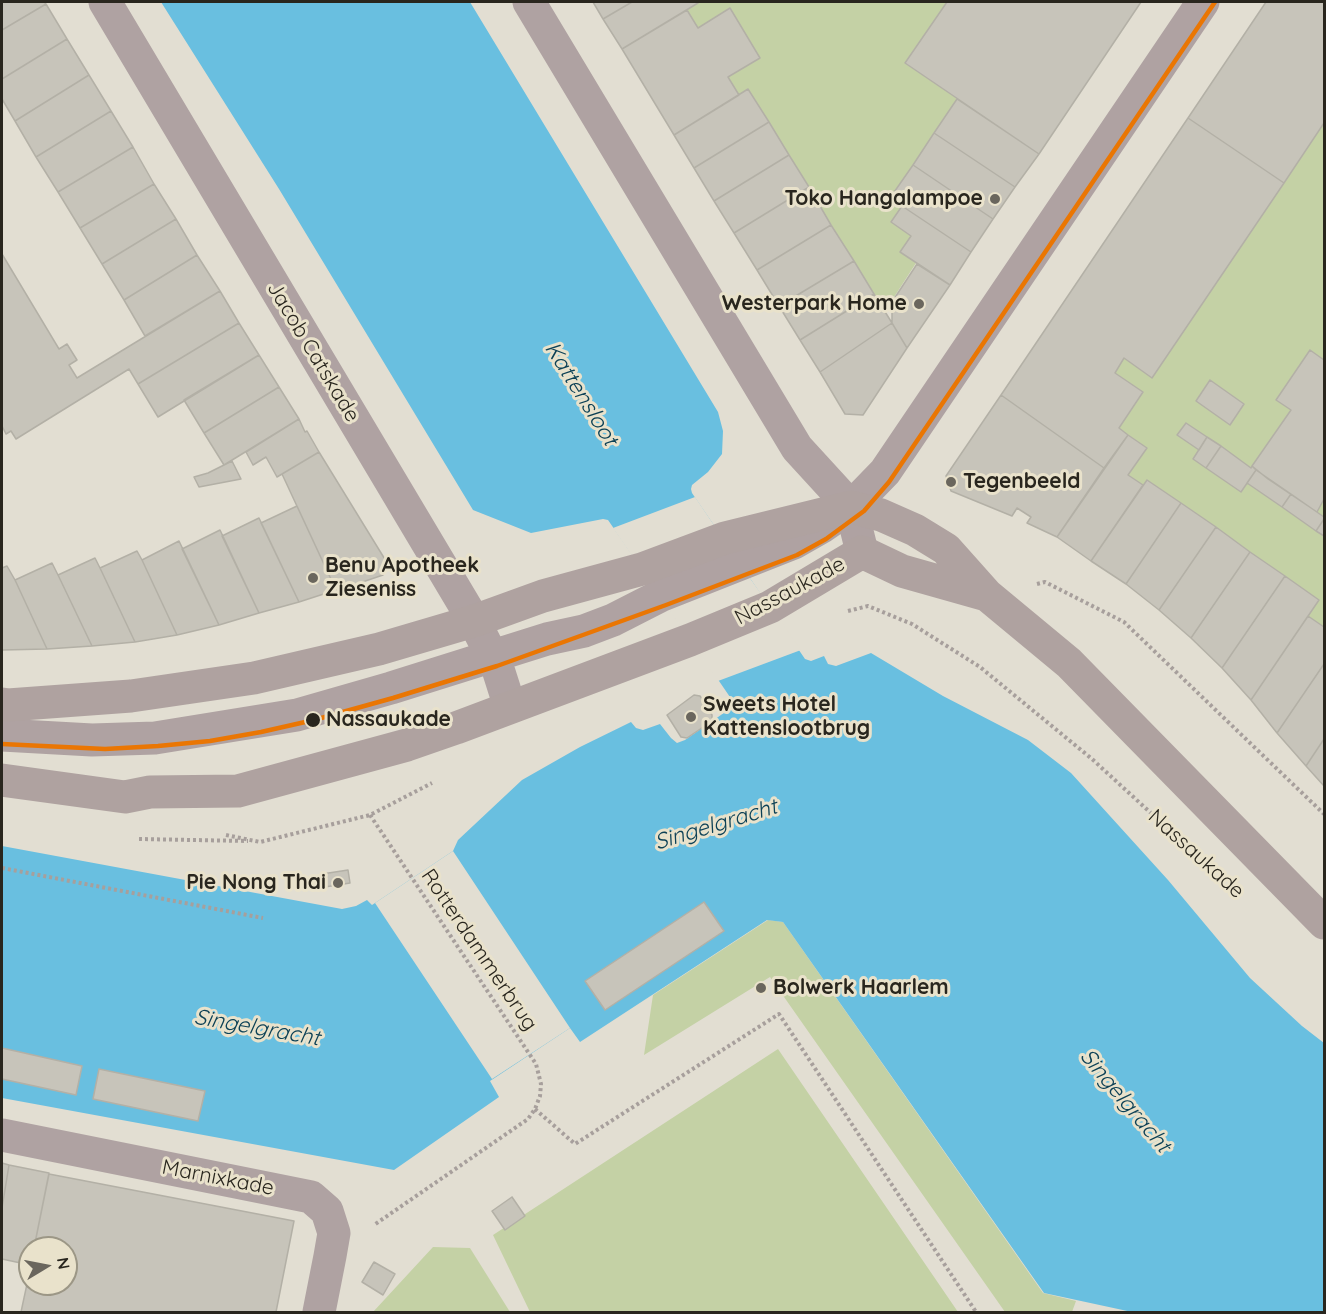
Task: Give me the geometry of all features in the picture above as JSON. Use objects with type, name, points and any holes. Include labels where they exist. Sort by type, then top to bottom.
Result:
[{"type":"main road","name":"Nassaukade","points":[[2,704],[131,696],[254,678],[379,649],[474,621],[543,596],[642,569],[733,551],[851,507],[881,515],[915,530],[945,549],[987,595],[1069,663],[1324,923]]},
{"type":"main road","name":"Nassaukade","points":[[2,780],[125,797],[150,792],[237,791],[407,745],[690,640],[770,607],[862,552],[902,571],[987,595]]},
{"type":"street","name":"Jacob Catskade","points":[[105,2],[474,621],[498,666],[510,707]]},
{"type":"street","points":[[529,2],[797,448],[851,507],[862,552]]},
{"type":"street","points":[[851,507],[885,472],[919,424],[1203,2]]},
{"type":"street","name":"Nassaukade","points":[[2,735],[92,740],[155,738],[297,715],[547,639],[584,631],[614,620],[660,596],[733,551]]},
{"type":"street","name":"Marnixkade","points":[[2,1135],[311,1197],[327,1211],[334,1233],[319,1312]]},
{"type":"path","points":[[987,595],[1045,582],[1124,622],[1324,814]]},
{"type":"path","name":"Nassaukade","points":[[848,611],[868,606],[912,624],[980,667],[1092,759],[1178,837]]},
{"type":"path","name":"Rotterdammerbrug","points":[[433,782],[370,815],[536,1064],[541,1084],[540,1096],[535,1109]]},
{"type":"path","points":[[2,868],[263,918]]},
{"type":"path","points":[[330,1256],[528,1119],[535,1109],[575,1144],[779,1014],[976,1312]]},
{"type":"green space","points":[[675,2],[1084,2],[878,322]]},
{"type":"green space","points":[[1283,54],[1324,80],[1324,728],[1199,595],[1005,470]]},
{"type":"green space","points":[[768,920],[783,922],[1043,1293],[1076,1301],[1072,1312],[1005,1312],[770,977],[644,1055],[653,995]]},
{"type":"green space","points":[[778,1049],[958,1312],[530,1312],[493,1235]]},
{"type":"green space","points":[[433,1247],[470,1248],[510,1312],[373,1312]]},
{"type":"water","points":[[161,2],[470,2],[718,412],[723,431],[722,454],[708,472],[692,485],[692,493],[805,659],[811,661],[824,656],[828,664],[836,666],[871,653],[943,696],[1028,740],[1071,773],[1168,880],[1250,978],[1324,1043],[1324,1312],[1132,1312],[1044,1293],[783,922],[767,920],[580,1042],[570,1028],[490,1081],[499,1097],[394,1170],[2,1098],[2,846],[342,909],[356,906],[367,900],[372,905],[453,851],[458,840],[522,780],[580,747],[631,722],[636,728],[643,730],[660,724],[677,743],[685,740],[733,705],[732,700],[608,520],[603,519],[531,533],[473,510],[279,189]]},
{"type":"pier","points":[[695,497],[801,650],[718,681],[613,528]]},
{"type":"pier","points":[[453,851],[570,1028],[492,1079],[375,903]]},
{"type":"building","points":[[2,2],[44,2],[46,4],[2,30]]},
{"type":"building","points":[[593,2],[632,2],[603,19]]},
{"type":"building","points":[[632,2],[698,3],[622,49],[603,19]]},
{"type":"building","points":[[947,2],[1141,2],[1039,154],[905,63]]},
{"type":"building","points":[[1266,2],[1324,2],[1324,123],[1284,183],[1188,118]]},
{"type":"building","points":[[46,4],[67,39],[2,79],[2,30]]},
{"type":"building","points":[[730,8],[760,58],[728,77],[739,95],[674,135],[622,49],[687,10],[698,28]]},
{"type":"building","points":[[67,39],[89,75],[15,121],[2,99],[2,79]]},
{"type":"building","points":[[89,75],[111,111],[36,157],[15,121]]},
{"type":"building","points":[[748,89],[769,122],[694,168],[674,135]]},
{"type":"building","points":[[957,99],[1039,154],[1015,187],[934,133]]},
{"type":"building","points":[[111,111],[133,147],[58,192],[36,157]]},
{"type":"building","points":[[1188,118],[1284,183],[1152,378],[1124,358],[1115,373],[1143,392],[1119,428],[1128,435],[1104,468],[1001,395]]},
{"type":"building","points":[[769,122],[789,155],[714,201],[694,168]]},
{"type":"building","points":[[934,133],[1015,187],[993,219],[913,165]]},
{"type":"building","points":[[133,147],[154,184],[80,228],[58,192]]},
{"type":"building","points":[[789,155],[809,187],[734,233],[714,201]]},
{"type":"building","points":[[913,165],[993,219],[971,252],[890,198]]},
{"type":"building","points":[[154,184],[176,219],[102,264],[80,228]]},
{"type":"building","points":[[809,187],[831,225],[757,270],[734,233]]},
{"type":"building","points":[[902,206],[971,252],[950,285],[900,252],[911,236],[891,222]]},
{"type":"building","points":[[176,219],[197,255],[124,300],[102,264]]},
{"type":"building","points":[[831,225],[854,261],[779,306],[757,270]]},
{"type":"building","points":[[2,254],[59,349],[67,344],[77,360],[69,365],[77,378],[220,291],[239,323],[138,384],[129,369],[16,439],[11,431],[6,434],[2,426]]},
{"type":"building","points":[[197,255],[220,291],[145,336],[124,300]]},
{"type":"building","points":[[854,261],[874,294],[800,340],[779,306]]},
{"type":"building","points":[[917,264],[950,285],[907,348],[892,323],[892,302]]},
{"type":"building","points":[[874,294],[892,323],[820,372],[800,340]]},
{"type":"building","points":[[239,323],[259,355],[158,417],[138,384]]},
{"type":"building","points":[[892,323],[907,348],[863,415],[845,414],[820,372]]},
{"type":"building","points":[[1310,350],[1324,360],[1324,499],[1317,512],[1252,466],[1291,410],[1276,400]]},
{"type":"building","points":[[259,355],[279,387],[204,433],[184,400]]},
{"type":"building","points":[[1210,380],[1244,404],[1230,425],[1196,401]]},
{"type":"building","points":[[279,387],[299,419],[224,465],[204,433]]},
{"type":"building","points":[[1001,395],[1104,468],[1057,537],[1027,523],[1031,517],[1017,508],[1012,516],[951,491],[946,476]]},
{"type":"building","points":[[299,419],[319,452],[277,477],[266,457],[253,465],[246,452]]},
{"type":"building","points":[[1186,423],[1207,437],[1199,450],[1177,435]]},
{"type":"building","points":[[1128,435],[1147,448],[1128,475],[1143,485],[1091,561],[1057,537]]},
{"type":"building","points":[[1207,437],[1221,446],[1206,468],[1193,459]]},
{"type":"building","points":[[1221,446],[1256,470],[1241,492],[1206,468]]},
{"type":"building","points":[[319,452],[386,561],[383,575],[339,590],[336,590],[282,474]]},
{"type":"building","points":[[232,461],[241,479],[199,487],[194,477]]},
{"type":"building","points":[[1256,470],[1291,494],[1282,507],[1247,483]]},
{"type":"building","points":[[1147,480],[1181,503],[1126,584],[1091,561]]},
{"type":"building","points":[[1291,494],[1324,517],[1316,531],[1282,507]]},
{"type":"building","points":[[1181,503],[1216,527],[1159,610],[1126,584]]},
{"type":"building","points":[[297,506],[336,590],[299,602],[261,523]]},
{"type":"building","points":[[259,518],[299,602],[259,613],[222,536]]},
{"type":"building","points":[[1324,519],[1324,536],[1316,531]]},
{"type":"building","points":[[1216,527],[1250,552],[1191,638],[1159,610]]},
{"type":"building","points":[[220,530],[259,613],[219,625],[182,549]]},
{"type":"building","points":[[179,541],[219,625],[177,635],[142,560]]},
{"type":"building","points":[[137,551],[177,635],[135,642],[100,568]]},
{"type":"building","points":[[1250,552],[1285,576],[1222,668],[1191,638]]},
{"type":"building","points":[[95,558],[135,642],[92,646],[58,575]]},
{"type":"building","points":[[52,563],[92,646],[47,649],[15,580]]},
{"type":"building","points":[[7,566],[47,649],[2,650],[2,568]]},
{"type":"building","points":[[1285,576],[1319,600],[1251,700],[1222,668]]},
{"type":"building","points":[[1308,616],[1324,627],[1324,664],[1277,733],[1251,700]]},
{"type":"building","points":[[1324,664],[1324,739],[1306,766],[1277,733]]},
{"type":"building","points":[[694,695],[700,696],[712,715],[712,721],[687,738],[681,737],[667,715]]},
{"type":"building","points":[[1324,739],[1324,786],[1306,766]]},
{"type":"building","points":[[348,870],[350,883],[325,887],[322,874]]},
{"type":"building","points":[[704,902],[724,931],[605,1010],[585,981]]},
{"type":"building","points":[[2,1048],[82,1066],[76,1095],[2,1079]]},
{"type":"building","points":[[99,1069],[205,1091],[198,1121],[93,1099]]},
{"type":"building","points":[[2,1163],[9,1165],[2,1208]]},
{"type":"building","points":[[9,1165],[49,1173],[36,1236],[18,1236],[18,1262],[2,1259],[2,1208]]},
{"type":"building","points":[[49,1174],[294,1221],[276,1312],[21,1312],[24,1296],[78,1296],[78,1236],[36,1236]]},
{"type":"building","points":[[512,1197],[525,1216],[505,1230],[492,1211]]},
{"type":"building","points":[[374,1262],[395,1274],[383,1295],[362,1282]]},
{"type":"transit line","points":[[2,744],[105,749],[158,746],[210,741],[314,720],[497,666],[797,555],[826,539],[864,511],[889,482],[1215,2]]},
{"type":"place","name":"Toko Hangalampoe","points":[[995,199]]},
{"type":"place","name":"Westerpark Home","points":[[919,304]]},
{"type":"place","name":"Tegenbeeld","points":[[951,482]]},
{"type":"place","name":"Benu Apotheek Zieseniss","points":[[313,578]]},
{"type":"place","name":"Sweets Hotel Kattenslootbrug","points":[[691,717]]},
{"type":"place","name":"Nassaukade","points":[[313,720]]},
{"type":"place","name":"Pie Nong Thai","points":[[338,883]]},
{"type":"place","name":"Bolwerk Haarlem","points":[[761,988]]},
{"type":"water label","name":"Kattensloot","points":[[581,394]]},
{"type":"water label","name":"Singelgracht","points":[[716,825]]},
{"type":"water label","name":"Singelgracht","points":[[257,1028]]},
{"type":"water label","name":"Singelgracht","points":[[1125,1101]]}]
